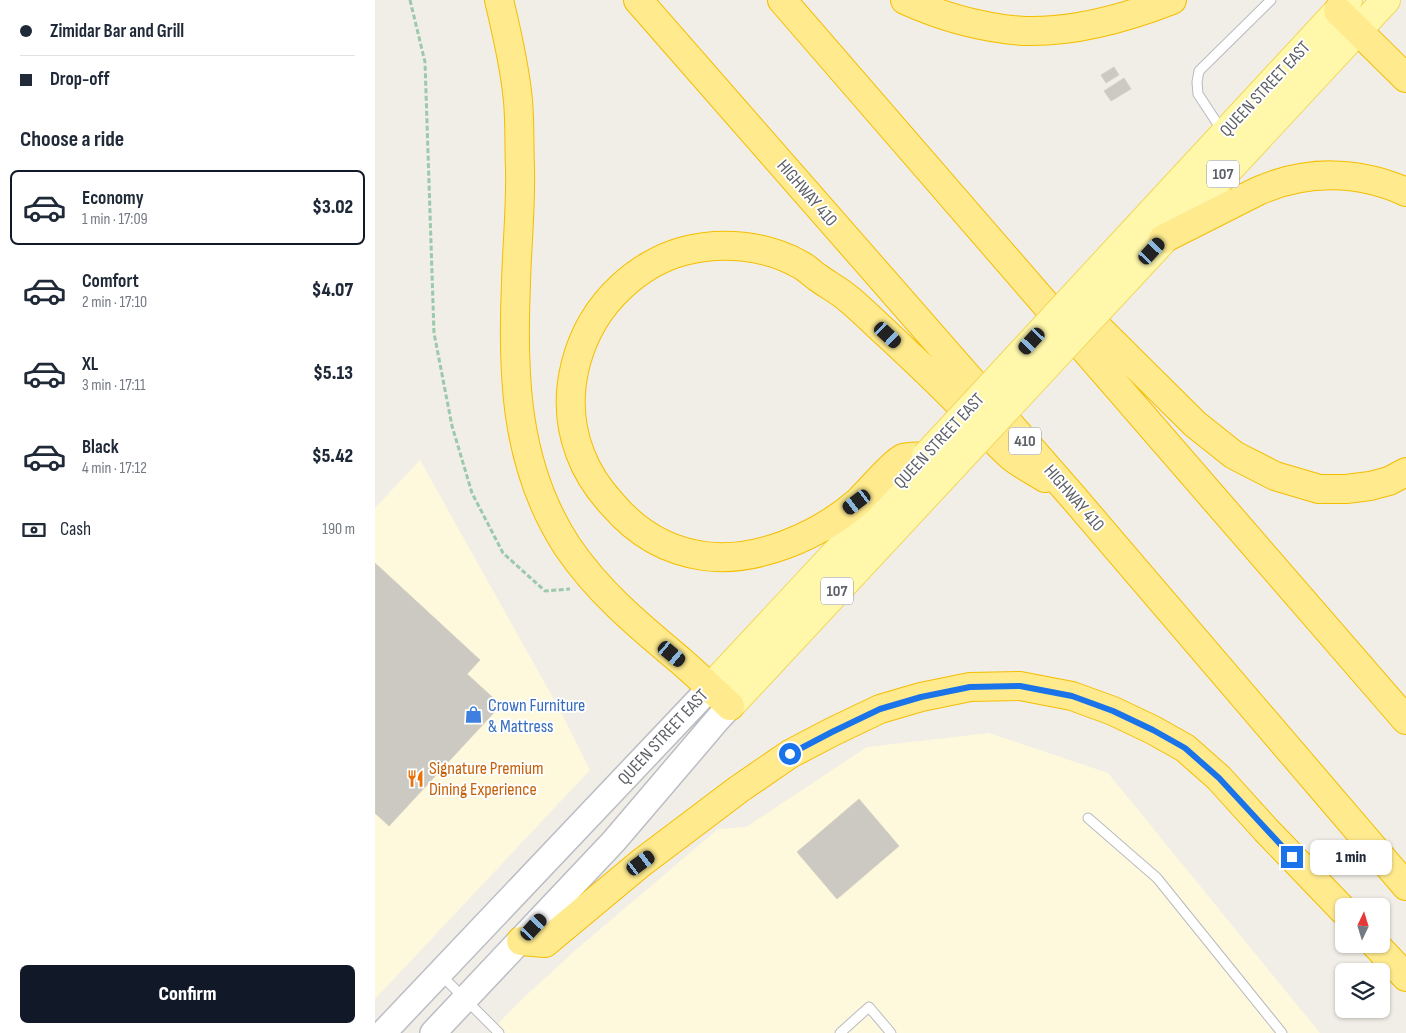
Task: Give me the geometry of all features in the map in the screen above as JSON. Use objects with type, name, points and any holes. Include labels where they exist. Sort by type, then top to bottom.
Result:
[{"type":"highway","points":[[499,0],[510,44],[518,102],[520,169],[515,285],[516,389],[525,446],[532,472],[542,498],[567,546],[599,588],[641,628],[730,706]]},
{"type":"highway","name":"HIGHWAY 410","points":[[638,0],[1073,497],[1406,886]]},
{"type":"highway","points":[[782,0],[1406,720]]},
{"type":"highway","points":[[905,0],[930,12],[960,21],[1026,32],[1065,30],[1114,20],[1173,0]]},
{"type":"highway","points":[[1343,6],[1358,30],[1406,78]]},
{"type":"highway","points":[[1163,239],[1258,191],[1292,179],[1313,176],[1358,177],[1381,182],[1406,192]]},
{"type":"highway","points":[[986,234],[1024,256],[1195,424],[1234,455],[1275,476],[1319,488],[1347,490],[1370,486],[1389,482],[1406,472]]},
{"type":"highway","points":[[926,456],[901,459],[864,496],[844,512],[818,530],[785,545],[747,556],[724,558],[687,553],[659,543],[634,527],[604,495],[589,471],[579,452],[573,423],[571,401],[574,369],[583,341],[592,322],[611,297],[631,278],[656,262],[682,251],[713,246],[744,246],[773,253],[799,264],[848,298],[942,386],[1012,457],[1073,497]]},
{"type":"highway","points":[[521,941],[545,943],[641,863],[739,789],[790,754],[880,709],[921,697],[970,687],[1020,686],[1072,696],[1113,711],[1185,748],[1219,778],[1335,903]]},
{"type":"highway","points":[[1384,953],[1406,976]]},
{"type":"main road","name":"QUEEN STREET EAST","points":[[433,1033],[614,841],[718,719],[1386,0]]},
{"type":"main road","name":"QUEEN STREET EAST","points":[[383,1033],[710,688],[1343,6]]},
{"type":"lane","points":[[1224,134],[1198,94],[1197,82],[1199,71],[1271,0]]},
{"type":"lane","points":[[1088,818],[1157,878],[1282,1033]]},
{"type":"lane","points":[[439,973],[499,1033]]},
{"type":"lane","points":[[840,1033],[869,1008],[891,1033]]},
{"type":"path","points":[[409,0],[425,62],[434,333],[453,426],[472,493],[503,553],[545,591],[599,588]]},
{"type":"shaded area","points":[[420,460],[562,714],[590,770],[375,999],[375,508]]},
{"type":"shaded area","points":[[989,733],[1108,773],[1320,1033],[489,1033],[521,1000],[578,948],[718,829],[746,827],[867,747]]},
{"type":"building","points":[[1114,67],[1119,75],[1106,83],[1101,75]]},
{"type":"building","points":[[1124,78],[1131,89],[1111,101],[1104,91]]},
{"type":"building","points":[[375,563],[480,660],[467,674],[501,705],[389,826],[375,813]]},
{"type":"building","points":[[859,799],[899,846],[837,899],[797,852]]},
{"type":"place","name":"Crown Furniture & Mattress","points":[[474,715]]},
{"type":"place","name":"Signature Premium Dining Experience","points":[[415,778]]},
{"type":"route","points":[[790,754],[880,709],[921,697],[970,687],[1020,686],[1072,696],[1113,711],[1185,748],[1219,778],[1292,857]]}]
